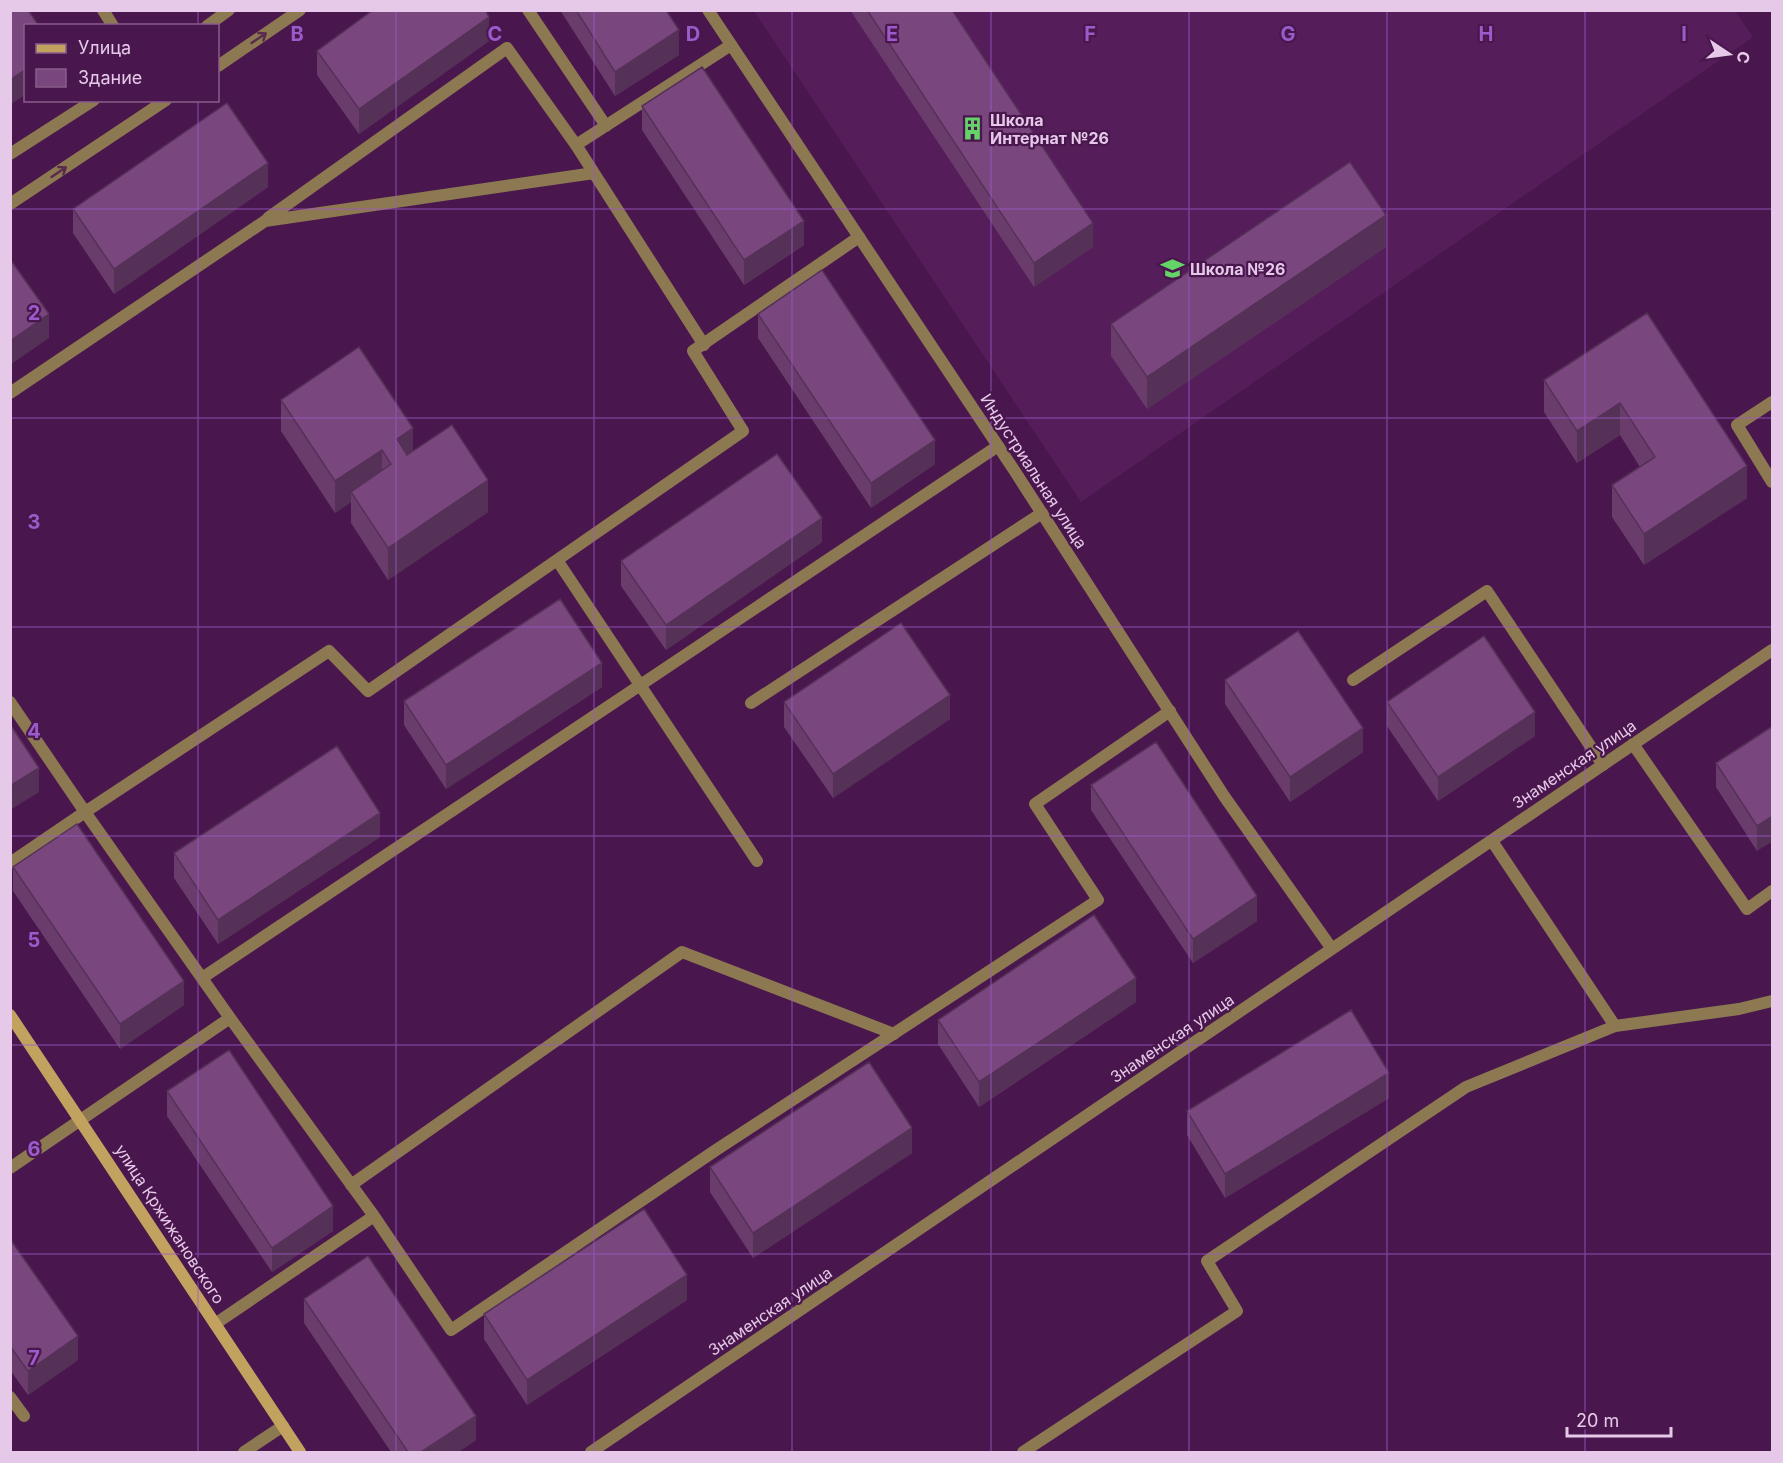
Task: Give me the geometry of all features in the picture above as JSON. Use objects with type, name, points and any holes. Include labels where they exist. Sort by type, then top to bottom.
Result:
[{"type":"street","points":[[103,10],[112,24]]},
{"type":"street","points":[[210,24],[229,10]]},
{"type":"street","points":[[219,65],[300,10]]},
{"type":"street","points":[[528,10],[606,126]]},
{"type":"street","name":"Индустриальная улица","points":[[708,10],[1042,513],[1224,796],[1332,949]]},
{"type":"street","points":[[576,145],[731,45]]},
{"type":"street","points":[[10,393],[265,220],[507,48],[576,145],[704,345]]},
{"type":"street","points":[[10,154],[91,102]]},
{"type":"street","points":[[10,204],[163,102]]},
{"type":"street","points":[[265,220],[594,173]]},
{"type":"street","points":[[10,862],[329,651],[368,692],[743,431],[693,351],[859,237]]},
{"type":"street","points":[[1773,402],[1737,425],[1773,482]]},
{"type":"street","points":[[202,978],[998,446]]},
{"type":"street","points":[[751,703],[1042,513]]},
{"type":"street","points":[[557,560],[757,861]]},
{"type":"street","points":[[1353,681],[1487,591],[1603,765]]},
{"type":"street","name":"Знаменская улица","points":[[591,1452],[1773,650]]},
{"type":"street","points":[[10,702],[85,812],[230,1018],[374,1216],[452,1330],[717,1150],[1098,900],[1035,804],[1170,711]]},
{"type":"street","points":[[1633,744],[1747,909],[1773,891]]},
{"type":"street","points":[[1492,841],[1615,1026]]},
{"type":"street","points":[[351,1185],[682,952],[894,1034]]},
{"type":"street","points":[[1023,1452],[1237,1311],[1207,1261],[1466,1087],[1615,1026],[1739,1009],[1773,1001]]},
{"type":"street","name":"улица Кржижановского","points":[[10,1015],[300,1452]]},
{"type":"street","points":[[10,1168],[230,1018]]},
{"type":"street","points":[[215,1324],[374,1216]]},
{"type":"street","points":[[10,1397],[24,1416]]},
{"type":"street","points":[[244,1452],[283,1426]]},
{"type":"shaded area","name":"Школа №26","points":[[1734,10],[1753,37],[1081,502],[754,11]]},
{"type":"building","points":[[10,10],[28,10],[38,24],[24,24],[24,70],[10,80]]},
{"type":"building","points":[[373,10],[485,10],[489,17],[359,109],[317,51]]},
{"type":"building","points":[[576,10],[666,10],[679,30],[615,72]]},
{"type":"building","name":"Школа Интернат №26","points":[[867,10],[952,10],[1093,223],[1034,263]]},
{"type":"building","points":[[702,67],[804,221],[744,260],[642,106]]},
{"type":"building","points":[[227,103],[268,163],[114,269],[73,209]]},
{"type":"building","points":[[1350,162],[1386,215],[1147,377],[1111,324]]},
{"type":"building","points":[[10,259],[49,314],[10,341]]},
{"type":"building","points":[[822,270],[935,440],[871,483],[758,314]]},
{"type":"building","points":[[1647,313],[1747,466],[1644,534],[1612,485],[1655,457],[1620,403],[1577,431],[1544,380]]},
{"type":"building","points":[[359,347],[413,428],[397,439],[407,455],[452,425],[488,480],[388,548],[351,492],[391,464],[382,450],[335,481],[281,400]]},
{"type":"building","points":[[777,454],[822,518],[666,625],[621,561]]},
{"type":"building","points":[[560,599],[602,663],[446,765],[404,701]]},
{"type":"building","points":[[901,623],[950,695],[833,774],[784,702]]},
{"type":"building","points":[[1298,631],[1363,728],[1290,777],[1225,680]]},
{"type":"building","points":[[1484,636],[1535,712],[1438,777],[1387,702]]},
{"type":"building","points":[[10,724],[39,768],[10,786]]},
{"type":"building","points":[[1773,726],[1773,816],[1757,826],[1716,763]]},
{"type":"building","points":[[1156,742],[1257,896],[1193,939],[1091,785]]},
{"type":"building","points":[[337,746],[380,813],[218,920],[174,853]]},
{"type":"building","points":[[77,824],[184,981],[120,1024],[13,867]]},
{"type":"building","points":[[1094,915],[1136,978],[979,1082],[938,1020]]},
{"type":"building","points":[[1351,1010],[1389,1073],[1225,1174],[1187,1111]]},
{"type":"building","points":[[229,1050],[333,1206],[272,1248],[167,1091]]},
{"type":"building","points":[[869,1062],[912,1128],[753,1233],[710,1167]]},
{"type":"building","points":[[644,1209],[687,1275],[527,1380],[484,1314]]},
{"type":"building","points":[[10,1239],[78,1336],[28,1371],[10,1346]]},
{"type":"building","points":[[368,1256],[476,1416],[421,1452],[408,1452],[304,1299]]},
{"type":"place","name":"Школа Интернат №26","points":[[972,129]]},
{"type":"place","name":"Школа №26","points":[[1172,269]]}]
